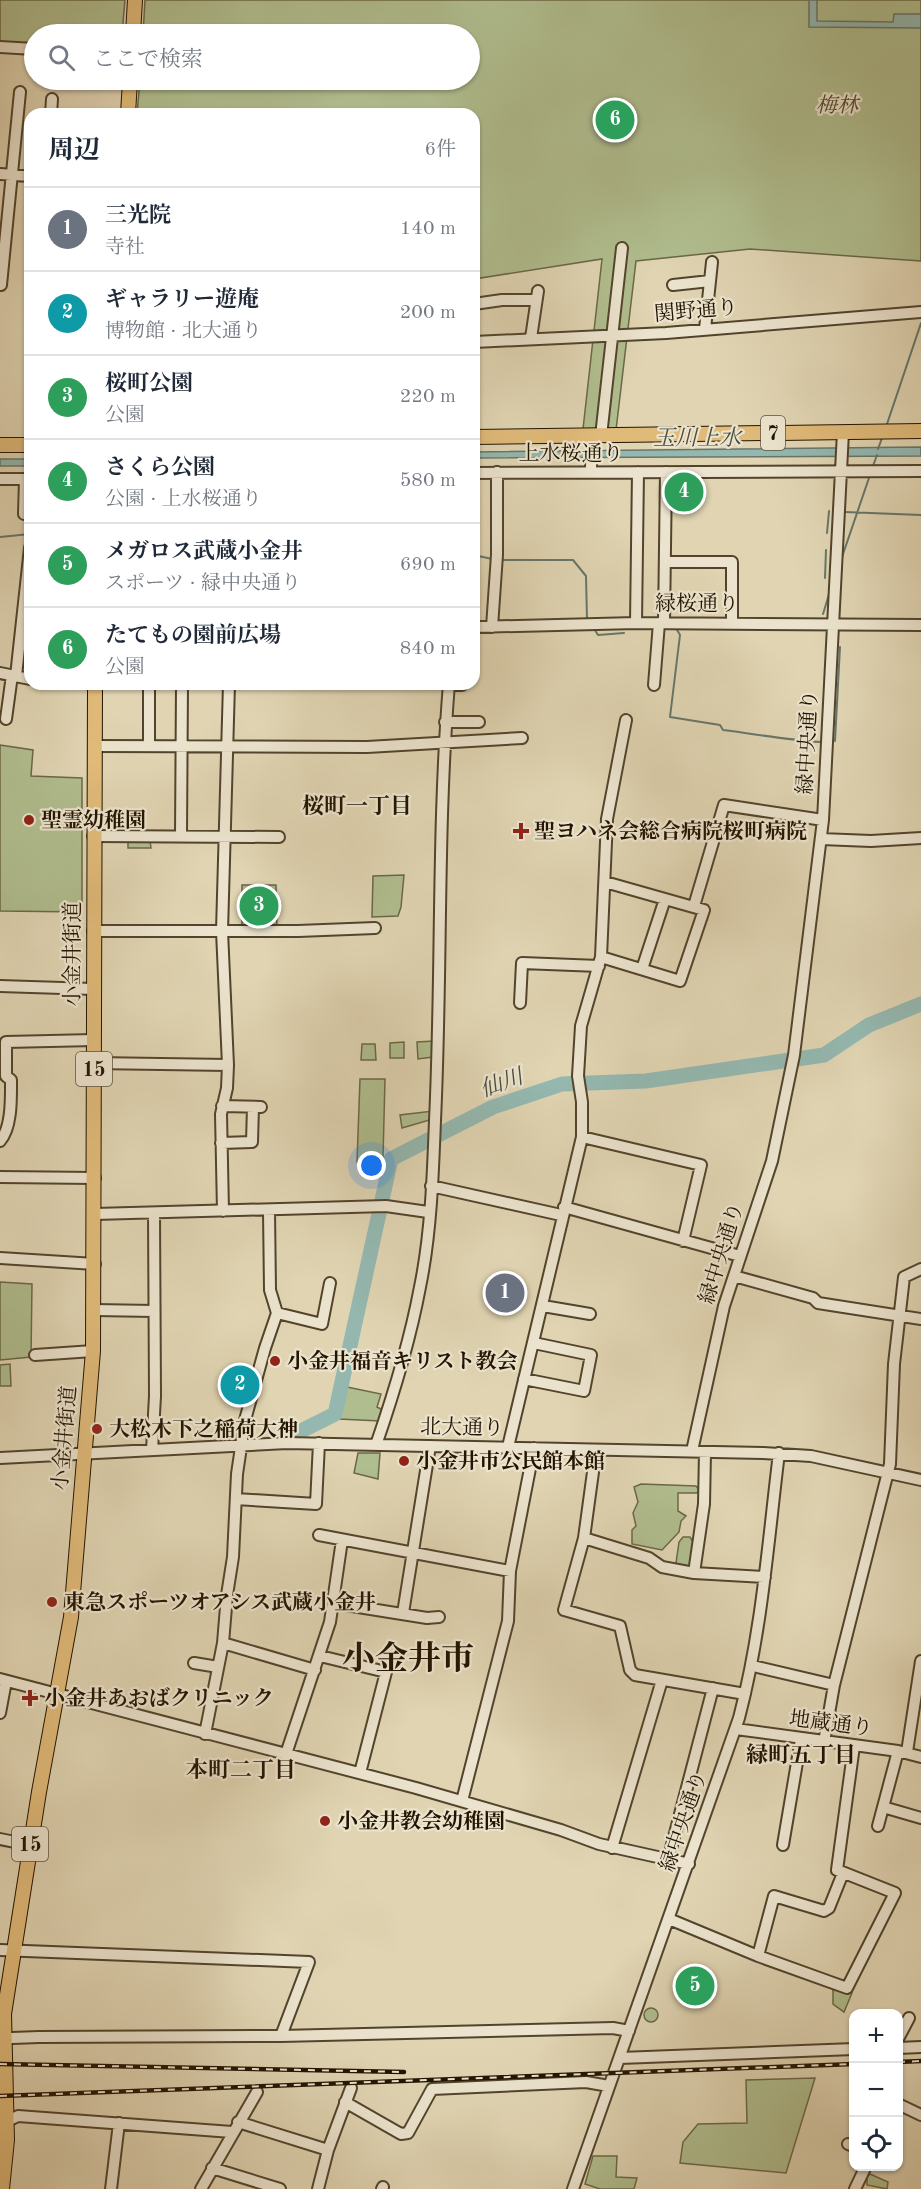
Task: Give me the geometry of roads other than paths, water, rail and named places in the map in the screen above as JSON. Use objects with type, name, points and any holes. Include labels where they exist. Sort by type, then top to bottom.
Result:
[{"type":"main road","points":[[134,24],[135,0]]},
{"type":"main road","points":[[128,108],[129,90]]},
{"type":"main road","name":"7","points":[[480,437],[843,435],[921,431]]},
{"type":"main road","points":[[0,445],[24,445]]},
{"type":"main road","name":"小金井街道","points":[[2,2189],[1,2018],[6,1951],[30,1845],[70,1617],[93,1351],[95,1310],[93,690]]},
{"type":"street","points":[[0,47],[24,48]]},
{"type":"street","points":[[1,285],[20,92]]},
{"type":"street","points":[[51,108],[52,99]]},
{"type":"street","points":[[0,174],[24,176]]},
{"type":"street","points":[[591,467],[622,248]]},
{"type":"street","points":[[705,329],[712,262]]},
{"type":"street","points":[[673,285],[710,281]]},
{"type":"street","points":[[480,303],[537,295],[531,338]]},
{"type":"street","name":"関野通り","points":[[480,342],[611,336],[921,312]]},
{"type":"street","name":"緑中央通り","points":[[692,1451],[724,1306],[772,1161],[794,1055],[823,820],[843,435]]},
{"type":"street","name":"上水桜通り","points":[[480,473],[842,468],[921,471]]},
{"type":"street","points":[[492,627],[497,559],[497,472]]},
{"type":"street","points":[[636,623],[638,472]]},
{"type":"street","points":[[654,685],[665,562],[666,472]]},
{"type":"street","points":[[0,479],[24,479]]},
{"type":"street","points":[[665,562],[732,562],[732,623]]},
{"type":"street","name":"緑桜通り","points":[[480,627],[636,623],[921,625]]},
{"type":"street","points":[[6,719],[24,634]]},
{"type":"street","points":[[0,673],[24,678]]},
{"type":"street","points":[[149,690],[149,746]]},
{"type":"street","points":[[181,836],[182,690]]},
{"type":"street","points":[[223,1211],[222,1106],[228,1065],[222,931],[229,690]]},
{"type":"street","points":[[376,1444],[399,1376],[421,1286],[431,1186],[441,1005],[439,900],[444,802],[443,742],[448,690]]},
{"type":"street","points":[[508,1447],[582,1137],[582,1102],[579,1082],[581,1026],[600,962],[608,819],[626,720]]},
{"type":"street","points":[[445,722],[479,722]]},
{"type":"street","points":[[94,746],[367,747],[522,738]]},
{"type":"street","points":[[694,906],[724,805],[823,820]]},
{"type":"street","points":[[93,836],[273,839]]},
{"type":"street","points":[[821,839],[871,841],[921,838]]},
{"type":"street","points":[[520,1003],[522,963],[600,962],[642,969],[680,981],[704,910],[605,882]]},
{"type":"street","points":[[642,969],[665,899]]},
{"type":"street","points":[[93,931],[375,928]]},
{"type":"street","points":[[0,986],[93,989]]},
{"type":"street","points":[[0,1141],[7,1131],[11,1098],[11,1080],[6,1076],[6,1042],[94,1040]]},
{"type":"street","points":[[94,1064],[228,1065]]},
{"type":"street","points":[[221,1143],[252,1142],[257,1107],[222,1106]]},
{"type":"street","points":[[582,1137],[700,1165],[683,1240]]},
{"type":"street","points":[[0,1177],[94,1178]]},
{"type":"street","points":[[431,1186],[563,1211],[740,1256]]},
{"type":"street","points":[[94,1214],[269,1211],[381,1206],[428,1212]]},
{"type":"street","points":[[205,1734],[223,1643],[226,1595],[233,1557],[241,1445],[249,1400],[278,1313],[270,1290],[269,1211]]},
{"type":"street","points":[[152,1450],[155,1396],[154,1213]]},
{"type":"street","points":[[0,1258],[95,1264]]},
{"type":"street","points":[[824,1742],[834,1684],[888,1473],[898,1316],[904,1277],[921,1269]]},
{"type":"street","points":[[734,1276],[813,1298],[818,1303],[921,1319]]},
{"type":"street","points":[[278,1313],[322,1324],[330,1283]]},
{"type":"street","points":[[543,1306],[590,1314]]},
{"type":"street","points":[[95,1310],[154,1311]]},
{"type":"street","points":[[524,1379],[584,1391],[591,1355],[534,1343]]},
{"type":"street","points":[[34,1355],[93,1351]]},
{"type":"street","points":[[236,1499],[316,1504],[319,1443]]},
{"type":"street","name":"北大通り","points":[[0,1458],[319,1443],[779,1453],[831,1459],[921,1480]]},
{"type":"street","points":[[403,1613],[430,1446]]},
{"type":"street","points":[[462,1801],[508,1621],[510,1571],[534,1448]]},
{"type":"street","points":[[596,1449],[584,1538],[564,1610],[620,1626],[630,1670],[635,1676],[746,1694]]},
{"type":"street","points":[[694,1573],[704,1504],[705,1452]]},
{"type":"street","name":"緑中央通り","points":[[573,2189],[689,1864],[746,1694],[753,1666],[779,1453]]},
{"type":"street","points":[[319,1535],[510,1571]]},
{"type":"street","points":[[584,1538],[649,1558],[662,1567],[694,1573],[765,1577]]},
{"type":"street","points":[[286,1754],[320,1656],[333,1603],[342,1540]]},
{"type":"street","points":[[333,1603],[439,1617]]},
{"type":"street","points":[[223,1643],[315,1670]]},
{"type":"street","points":[[320,1656],[386,1672],[360,1773]]},
{"type":"street","points":[[878,1826],[902,1751],[921,1661]]},
{"type":"street","points":[[194,1663],[218,1667]]},
{"type":"street","points":[[753,1666],[834,1684]]},
{"type":"street","points":[[0,1713],[3,1680],[56,1693],[71,1700],[462,1801],[612,1848],[689,1864]]},
{"type":"street","points":[[612,1848],[662,1680]]},
{"type":"street","points":[[668,1860],[713,1688]]},
{"type":"street","name":"地蔵通り","points":[[736,1729],[902,1751],[921,1757]]},
{"type":"street","points":[[783,1845],[801,1739]]},
{"type":"street","points":[[669,1918],[758,1956],[847,1988],[895,1893],[837,1870],[854,1746]]},
{"type":"street","points":[[883,1807],[921,1818]]},
{"type":"street","points":[[0,1839],[30,1845]]},
{"type":"street","points":[[758,1956],[775,1893],[824,1911],[829,1908],[843,1873]]},
{"type":"street","points":[[6,1951],[309,1962],[280,2036]]},
{"type":"street","points":[[903,2029],[909,2018]]},
{"type":"street","points":[[2,2041],[39,2037],[280,2036],[613,2028],[629,2031]]},
{"type":"street","points":[[903,2048],[921,2047]]},
{"type":"street","points":[[620,2058],[849,2049]]},
{"type":"street","points":[[345,2102],[401,2134],[408,2133],[432,2089],[586,2082],[609,2086]]},
{"type":"street","points":[[318,2189],[328,2150],[351,2088]]},
{"type":"street","points":[[201,2189],[257,2092]]},
{"type":"street","points":[[903,2106],[921,2115]]},
{"type":"street","points":[[2,2123],[18,2116],[119,2123],[235,2127],[328,2150]]},
{"type":"street","points":[[111,2189],[119,2123]]},
{"type":"street","points":[[212,2168],[280,2189]]},
{"type":"street","points":[[855,2189],[864,2171]]},
{"type":"water","points":[[809,0],[817,0],[817,21],[893,22],[894,14],[921,14],[921,28],[809,27]]},
{"type":"water","points":[[921,447],[921,456],[480,458],[480,452]]},
{"type":"water","points":[[0,459],[24,459],[24,466],[0,466]]},
{"type":"waterway","points":[[886,427],[921,323]]},
{"type":"waterway","points":[[878,449],[882,438]]},
{"type":"waterway","points":[[873,466],[877,455]]},
{"type":"waterway","points":[[841,560],[870,475]]},
{"type":"waterway","points":[[827,533],[829,511]]},
{"type":"waterway","points":[[845,512],[921,515]]},
{"type":"waterway","points":[[0,537],[24,535]]},
{"type":"waterway","points":[[825,578],[826,550]]},
{"type":"waterway","points":[[480,556],[492,559]]},
{"type":"waterway","points":[[500,560],[573,560],[586,576],[587,620]]},
{"type":"waterway","points":[[823,614],[830,591]]},
{"type":"waterway","points":[[593,627],[598,635],[624,633]]},
{"type":"waterway","points":[[676,628],[680,635],[670,717],[720,725],[723,730],[820,742]]},
{"type":"waterway","points":[[835,741],[840,647]]},
{"type":"waterway","name":"仙川","points":[[301,1431],[335,1414],[391,1159],[493,1107],[562,1084],[646,1081],[824,1055],[869,1025],[921,1004]]},
{"type":"railway","points":[[903,2062],[921,2061]]},
{"type":"railway","points":[[0,2064],[404,2072]]},
{"type":"railway","points":[[0,2096],[849,2064]]},
{"type":"place","name":"たてもの園前広場","points":[[615,120]]},
{"type":"place","name":"さくら公園","points":[[684,492]]},
{"type":"place","name":"聖霊幼稚園","points":[[29,820]]},
{"type":"place","name":"聖ヨハネ会総合病院桜町病院","points":[[521,831]]},
{"type":"place","name":"桜町公園","points":[[259,906]]},
{"type":"place","name":"三光院","points":[[505,1293]]},
{"type":"place","name":"小金井福音キリスト教会","points":[[275,1361]]},
{"type":"place","name":"ギャラリー遊庵","points":[[240,1385]]},
{"type":"place","name":"大松木下之稲荷大神","points":[[97,1429]]},
{"type":"place","name":"小金井市公民館本館","points":[[404,1461]]},
{"type":"place","name":"東急スポーツオアシス武蔵小金井","points":[[52,1602]]},
{"type":"place","name":"小金井あおばクリニック","points":[[30,1698]]},
{"type":"place","name":"小金井教会幼稚園","points":[[325,1821]]},
{"type":"place","name":"メガロス武蔵小金井","points":[[695,1986]]},
{"type":"district","name":"桜町一丁目","points":[[357,805]]},
{"type":"district","name":"小金井市","points":[[408,1657]]},
{"type":"district","name":"緑町五丁目","points":[[801,1754]]},
{"type":"district","name":"本町二丁目","points":[[241,1769]]},
{"type":"park label","name":"梅林","points":[[837,105]]},
{"type":"water label","name":"玉川上水","points":[[697,437]]}]
